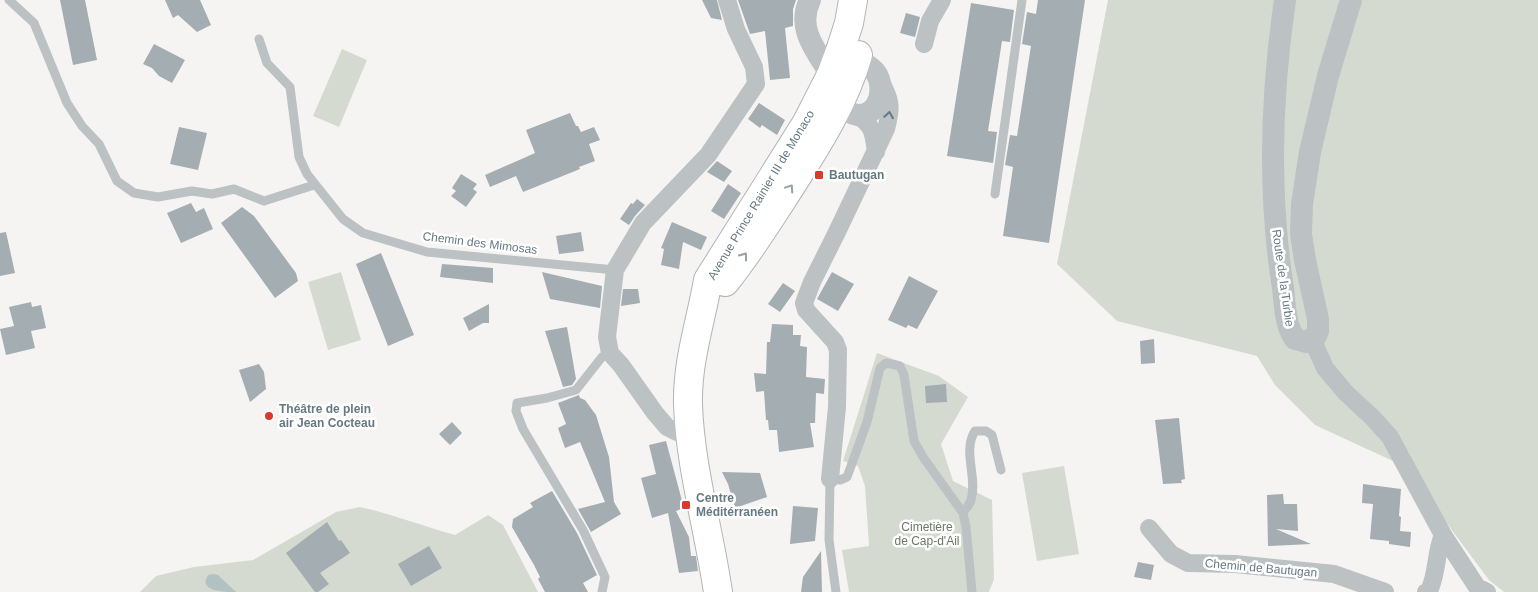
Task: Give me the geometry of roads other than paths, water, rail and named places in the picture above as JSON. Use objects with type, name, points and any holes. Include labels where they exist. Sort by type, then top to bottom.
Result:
[{"type":"main road","name":"Avenue Prince Rainier III de Monaco","points":[[703,308],[726,281],[764,229],[810,157],[848,111],[849,23],[853,0]]},
{"type":"main road","name":"Avenue Prince Rainier III de Monaco","points":[[849,54],[872,0]]},
{"type":"main road","points":[[848,111],[831,75],[849,54]]},
{"type":"main road","name":"Avenue Prince Rainier III de Monaco","points":[[718,592],[713,554],[696,468],[688,404],[690,364],[708,280],[806,124],[831,75]]},
{"type":"street","points":[[691,433],[677,432],[667,427],[610,352],[607,337],[615,270],[644,224],[708,155],[756,84],[754,67],[736,29],[727,0]]},
{"type":"street","points":[[810,0],[804,20],[806,31],[831,75]]},
{"type":"street","points":[[822,0],[818,10],[817,22],[822,32],[849,54],[875,71],[888,96],[890,114],[876,152],[806,295],[804,303],[806,310],[835,342],[838,350],[838,408],[830,480]]},
{"type":"street","points":[[924,44],[930,21],[942,0]]},
{"type":"street","name":"Route de la Turbie","points":[[1285,0],[1273,112],[1277,249],[1291,333],[1295,339],[1306,342],[1312,339],[1318,331],[1318,319],[1301,234],[1302,204],[1310,152],[1328,76],[1350,0]]},
{"type":"street","points":[[848,111],[873,109],[878,103],[880,79]]},
{"type":"street","points":[[848,111],[868,123],[872,129],[876,152]]},
{"type":"street","points":[[1312,339],[1325,368],[1346,393],[1390,437],[1443,535],[1481,590]]},
{"type":"street","name":"Chemin de Bautugan","points":[[1149,528],[1171,554],[1188,563],[1235,564],[1334,574],[1384,592]]},
{"type":"street","points":[[1426,592],[1429,591],[1435,578],[1438,545],[1443,535]]},
{"type":"lane","points":[[9,0],[34,23],[67,103],[82,126],[99,144],[117,181],[134,193],[158,197],[192,191],[212,194],[234,189],[264,201],[314,185]]},
{"type":"lane","points":[[995,194],[1022,0]]},
{"type":"lane","name":"Chemin des Mimosas","points":[[259,39],[266,63],[290,87],[298,156],[307,174],[343,219],[363,233],[427,252],[615,270]]},
{"type":"lane","points":[[602,592],[604,577],[583,530],[523,429],[516,411],[517,403],[547,398],[576,390],[602,357],[610,352]]},
{"type":"lane","points":[[836,592],[829,540],[830,480],[840,480],[848,477],[867,422],[880,368],[886,363],[900,366],[904,375],[914,441],[962,513],[966,526],[972,592]]},
{"type":"lane","points":[[962,513],[971,502],[973,482],[970,440],[975,431],[986,431],[992,435],[1001,470]]},
{"type":"place","name":"Bautugan","points":[[819,175]]},
{"type":"place","name":"Théâtre de plein air Jean Cocteau","points":[[269,416]]},
{"type":"place","name":"Centre Méditérranéen","points":[[686,505]]},
{"type":"park label","name":"Cimetière de Cap-d'Ail","points":[[927,534]]}]
